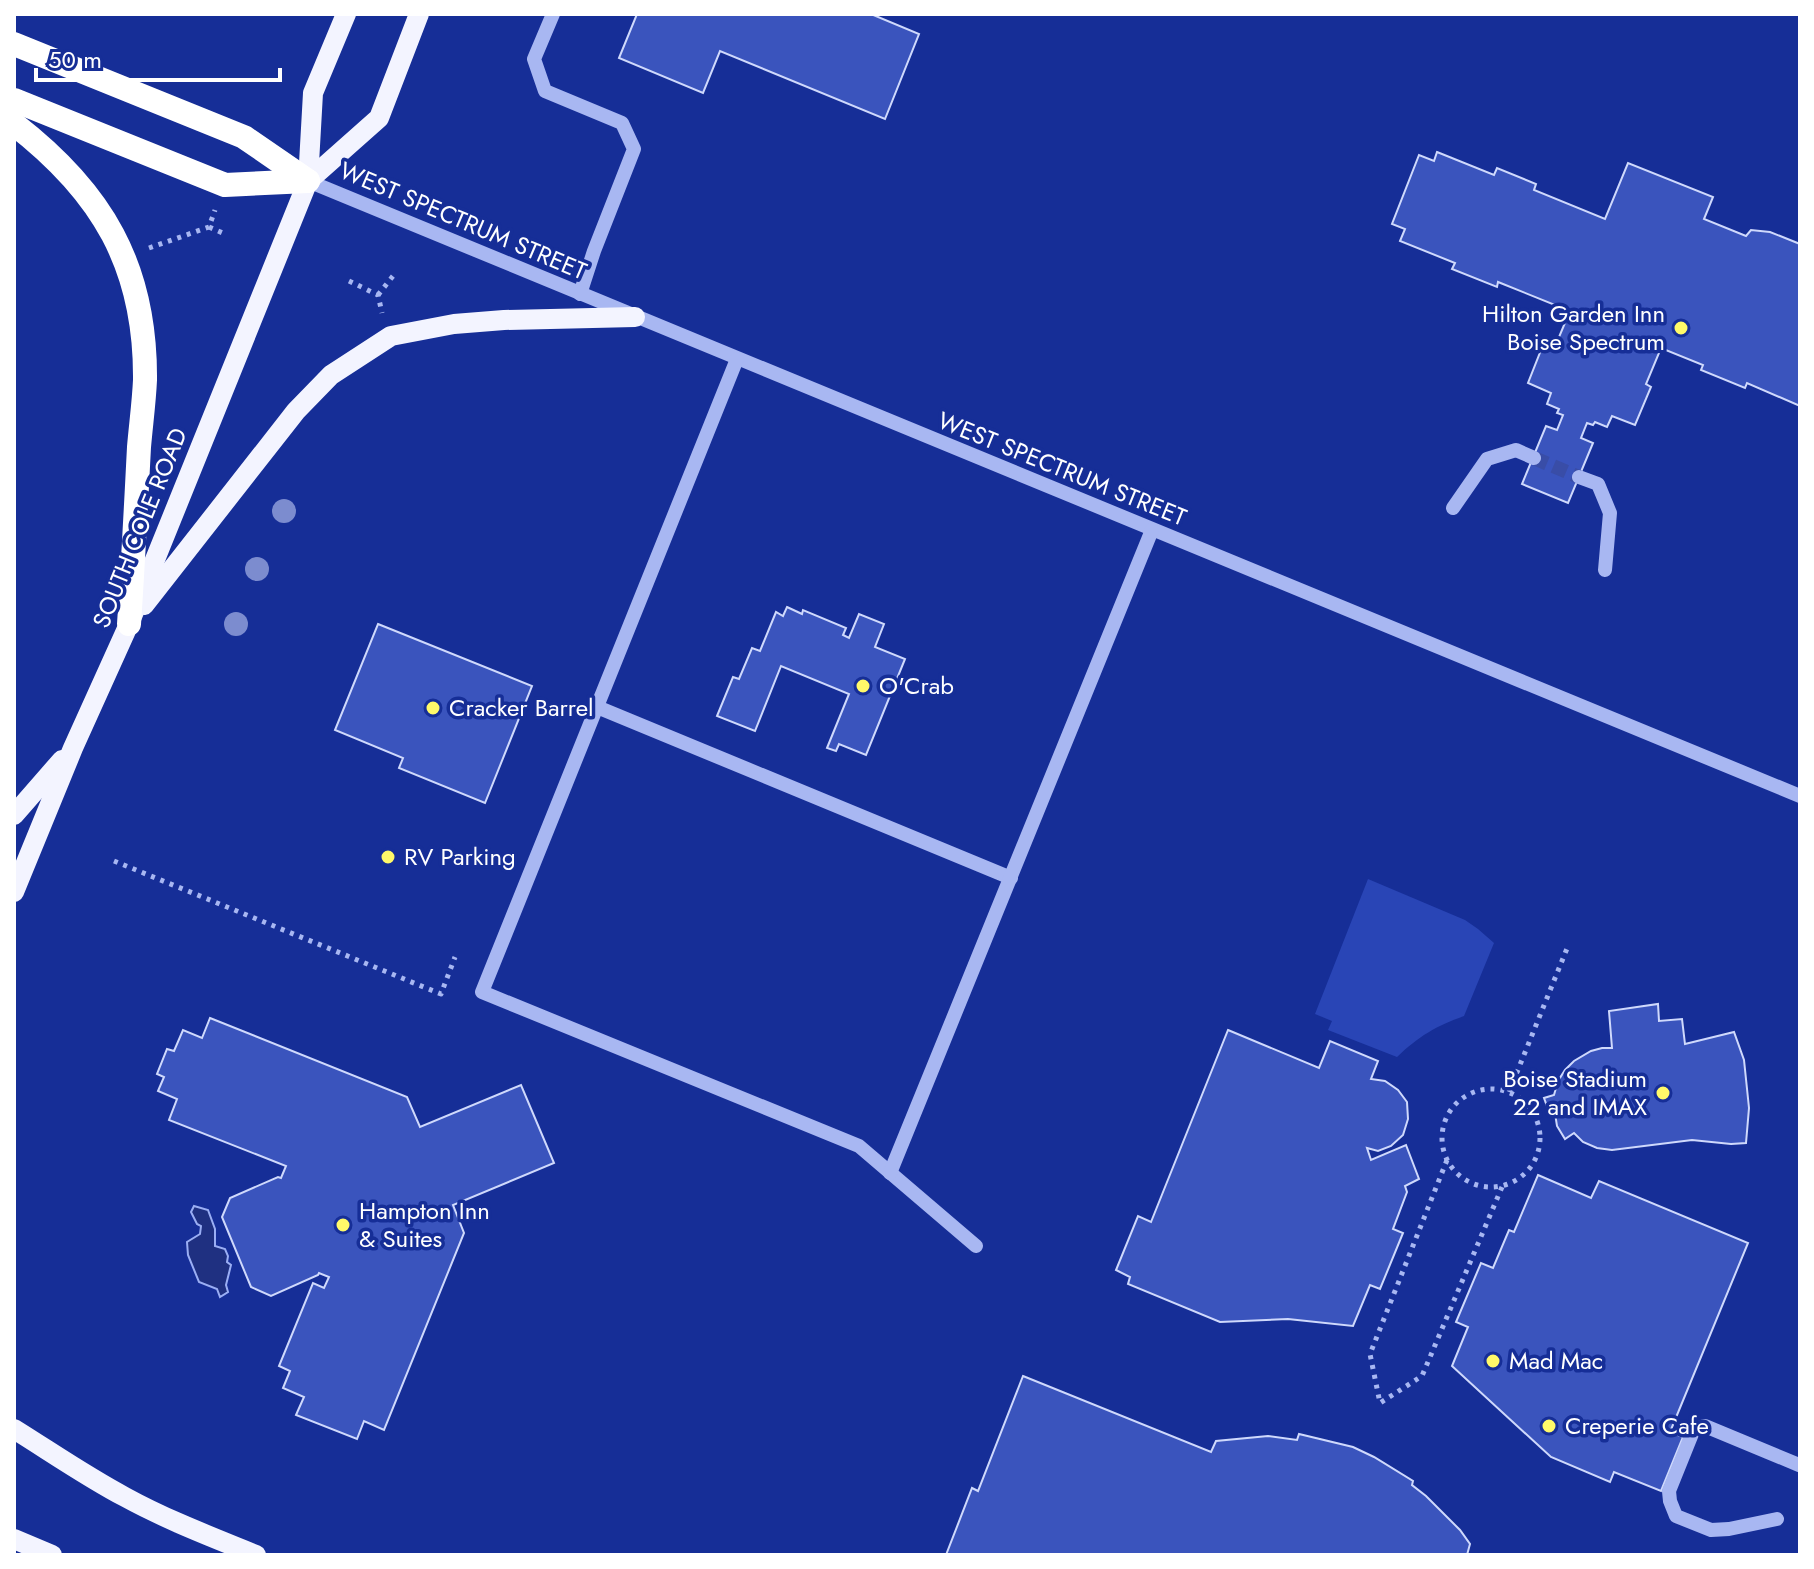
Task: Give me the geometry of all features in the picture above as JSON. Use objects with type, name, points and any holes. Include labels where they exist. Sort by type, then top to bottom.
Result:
[{"type":"highway","points":[[14,44],[244,137],[308,181]]},
{"type":"highway","points":[[14,100],[225,185],[308,181]]},
{"type":"highway","points":[[14,124],[52,155],[93,201],[118,245],[135,291],[143,333],[145,381],[129,624]]},
{"type":"main road","name":"SOUTH COLE ROAD","points":[[14,892],[73,748],[129,624],[308,181],[313,93],[346,14]]},
{"type":"main road","name":"SOUTH COLE ROAD","points":[[308,181],[379,118],[419,14]]},
{"type":"main road","points":[[129,624],[296,411],[331,375],[391,336],[454,324],[504,320],[635,317]]},
{"type":"main road","points":[[14,815],[73,748]]},
{"type":"main road","points":[[14,1429],[124,1497],[256,1555]]},
{"type":"main road","points":[[14,1539],[52,1555]]},
{"type":"street","points":[[553,14],[534,59],[545,91],[622,123],[634,149],[580,294]]},
{"type":"street","name":"WEST SPECTRUM STREET","points":[[308,181],[1800,796]]},
{"type":"street","points":[[737,359],[482,992],[859,1146],[976,1246]]},
{"type":"street","points":[[1453,508],[1487,459],[1516,450],[1534,458]]},
{"type":"street","points":[[1579,477],[1598,484],[1610,513],[1605,570]]},
{"type":"street","points":[[890,1173],[1152,530]]},
{"type":"street","points":[[597,707],[1011,878]]},
{"type":"street","points":[[1777,1519],[1711,1530],[1676,1516],[1669,1491],[1694,1429],[1705,1426],[1799,1465]]},
{"type":"path","points":[[209,227],[215,209]]},
{"type":"path","points":[[147,249],[209,227],[225,234]]},
{"type":"path","points":[[382,317],[378,295],[393,276]]},
{"type":"path","points":[[349,281],[378,295]]},
{"type":"path","points":[[114,861],[441,994],[455,957]]},
{"type":"path","points":[[1509,1092],[1568,946]]},
{"type":"path","points":[[1492,1089],[1509,1092],[1533,1112],[1541,1142],[1537,1157],[1529,1171],[1502,1187],[1471,1184],[1457,1174],[1447,1160],[1442,1144],[1443,1128],[1449,1112],[1475,1092],[1492,1089]]},
{"type":"path","points":[[1447,1160],[1370,1354],[1380,1403],[1422,1376],[1502,1187]]},
{"type":"shaded area","points":[[1368,879],[1465,920],[1494,943],[1464,1016],[1428,1032],[1397,1057],[1328,1030],[1332,1021],[1315,1014]]},
{"type":"shaded area","points":[[194,1206],[208,1210],[215,1229],[215,1246],[225,1249],[227,1262],[231,1265],[226,1285],[228,1292],[220,1297],[217,1289],[199,1282],[188,1255],[187,1242],[200,1234],[201,1226],[191,1212]]},
{"type":"building","points":[[637,14],[871,14],[919,34],[885,119],[720,51],[703,93],[619,58]]},
{"type":"building","name":"Hilton Garden Inn Boise Spectrum","points":[[1437,152],[1494,175],[1497,168],[1536,184],[1534,190],[1605,219],[1628,163],[1713,197],[1704,219],[1746,236],[1751,230],[1770,232],[1800,244],[1800,406],[1747,383],[1745,388],[1701,370],[1703,365],[1661,348],[1646,384],[1651,387],[1635,425],[1612,416],[1607,427],[1595,422],[1593,425],[1587,423],[1581,438],[1593,443],[1568,503],[1522,484],[1546,426],[1557,430],[1563,415],[1557,413],[1559,409],[1547,404],[1551,393],[1528,383],[1543,345],[1554,349],[1570,311],[1498,282],[1497,287],[1452,269],[1455,263],[1400,241],[1405,229],[1392,224],[1419,155],[1434,161]]},
{"type":"building","name":"O'Crab","points":[[787,607],[802,614],[803,610],[846,628],[843,635],[849,638],[859,614],[884,624],[875,647],[905,659],[866,755],[839,744],[836,751],[827,748],[849,694],[781,666],[755,731],[717,716],[733,677],[739,679],[752,648],[760,651],[776,612],[783,616]]},
{"type":"building","name":"Cracker Barrel","points":[[378,624],[532,686],[485,803],[399,768],[403,758],[335,730]]},
{"type":"building","points":[[1658,1004],[1659,1021],[1682,1019],[1685,1044],[1734,1032],[1744,1060],[1749,1108],[1746,1143],[1692,1140],[1612,1150],[1583,1142],[1574,1133],[1565,1139],[1557,1126],[1554,1107],[1548,1109],[1544,1098],[1554,1095],[1558,1081],[1574,1061],[1591,1051],[1612,1048],[1609,1011]]},
{"type":"building","name":"Hampton Inn & Suites","points":[[210,1018],[407,1097],[420,1127],[521,1085],[554,1163],[453,1205],[464,1233],[384,1430],[364,1421],[357,1439],[296,1415],[304,1397],[283,1388],[290,1371],[279,1366],[313,1283],[324,1288],[329,1277],[319,1273],[271,1296],[251,1287],[222,1217],[230,1198],[281,1178],[286,1166],[169,1120],[177,1099],[158,1091],[164,1077],[157,1074],[167,1049],[174,1051],[183,1030],[202,1038]]},
{"type":"building","points":[[1228,1030],[1319,1068],[1330,1041],[1378,1061],[1371,1079],[1385,1081],[1398,1090],[1407,1102],[1408,1119],[1403,1135],[1391,1146],[1378,1151],[1367,1148],[1371,1160],[1406,1145],[1419,1179],[1405,1186],[1407,1192],[1393,1229],[1403,1233],[1380,1289],[1370,1285],[1353,1326],[1288,1319],[1220,1322],[1128,1284],[1130,1277],[1116,1270],[1138,1216],[1151,1222]]},
{"type":"building","points":[[1538,1175],[1591,1198],[1599,1181],[1748,1243],[1670,1432],[1683,1437],[1661,1491],[1614,1472],[1610,1482],[1551,1457],[1452,1366],[1468,1327],[1456,1322],[1481,1263],[1493,1268],[1509,1230],[1514,1232]]},
{"type":"building","points":[[1023,1376],[1211,1452],[1216,1441],[1268,1436],[1297,1440],[1299,1434],[1353,1447],[1413,1481],[1412,1485],[1460,1530],[1470,1544],[1467,1555],[946,1555],[972,1488],[978,1491]]},
{"type":"tunnel","points":[[1534,458],[1579,477]]},
{"type":"place","name":"Hilton Garden Inn Boise Spectrum","points":[[1681,328]]},
{"type":"place","name":"O'Crab","points":[[863,686]]},
{"type":"place","name":"Cracker Barrel","points":[[433,708]]},
{"type":"place","name":"RV Parking","points":[[388,857]]},
{"type":"place","name":"Boise Stadium 22 and IMAX","points":[[1663,1093]]},
{"type":"place","name":"Hampton Inn & Suites","points":[[343,1225]]},
{"type":"place","name":"Mad Mac","points":[[1493,1361]]},
{"type":"place","name":"Creperie Cafe","points":[[1549,1426]]}]
